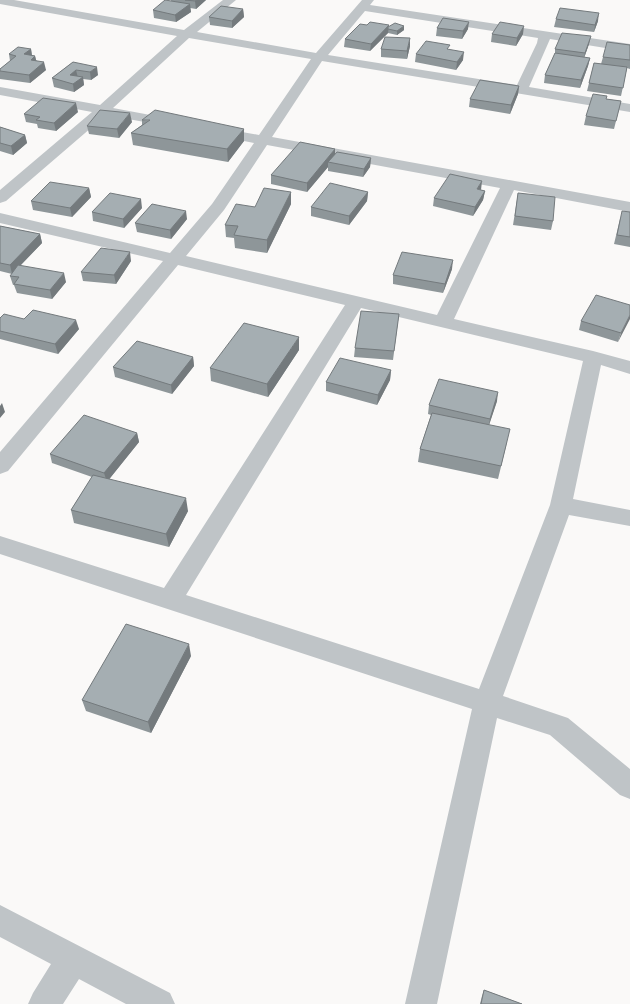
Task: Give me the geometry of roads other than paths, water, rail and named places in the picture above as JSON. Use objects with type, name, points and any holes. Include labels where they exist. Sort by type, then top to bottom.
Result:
[{"type":"street","points":[[32,7],[43,0]]},
{"type":"street","points":[[0,198],[103,110],[185,35],[230,0]]},
{"type":"street","points":[[0,1],[185,35],[522,89],[630,108]]},
{"type":"street","points":[[0,466],[218,207],[318,57],[365,4],[544,35],[630,48]]},
{"type":"street","points":[[522,89],[543,43],[544,35]]},
{"type":"street","points":[[0,91],[187,126]]},
{"type":"street","points":[[202,129],[630,207]]},
{"type":"street","points":[[444,322],[509,185]]},
{"type":"street","points":[[0,218],[592,357],[630,368]]},
{"type":"street","points":[[170,600],[356,302]]},
{"type":"street","points":[[421,1004],[487,703],[561,505],[592,357]]},
{"type":"street","points":[[561,505],[630,518]]},
{"type":"street","points":[[0,545],[559,726],[630,786]]},
{"type":"street","points":[[0,920],[159,1004]]},
{"type":"street","points":[[44,1004],[73,959]]}]
